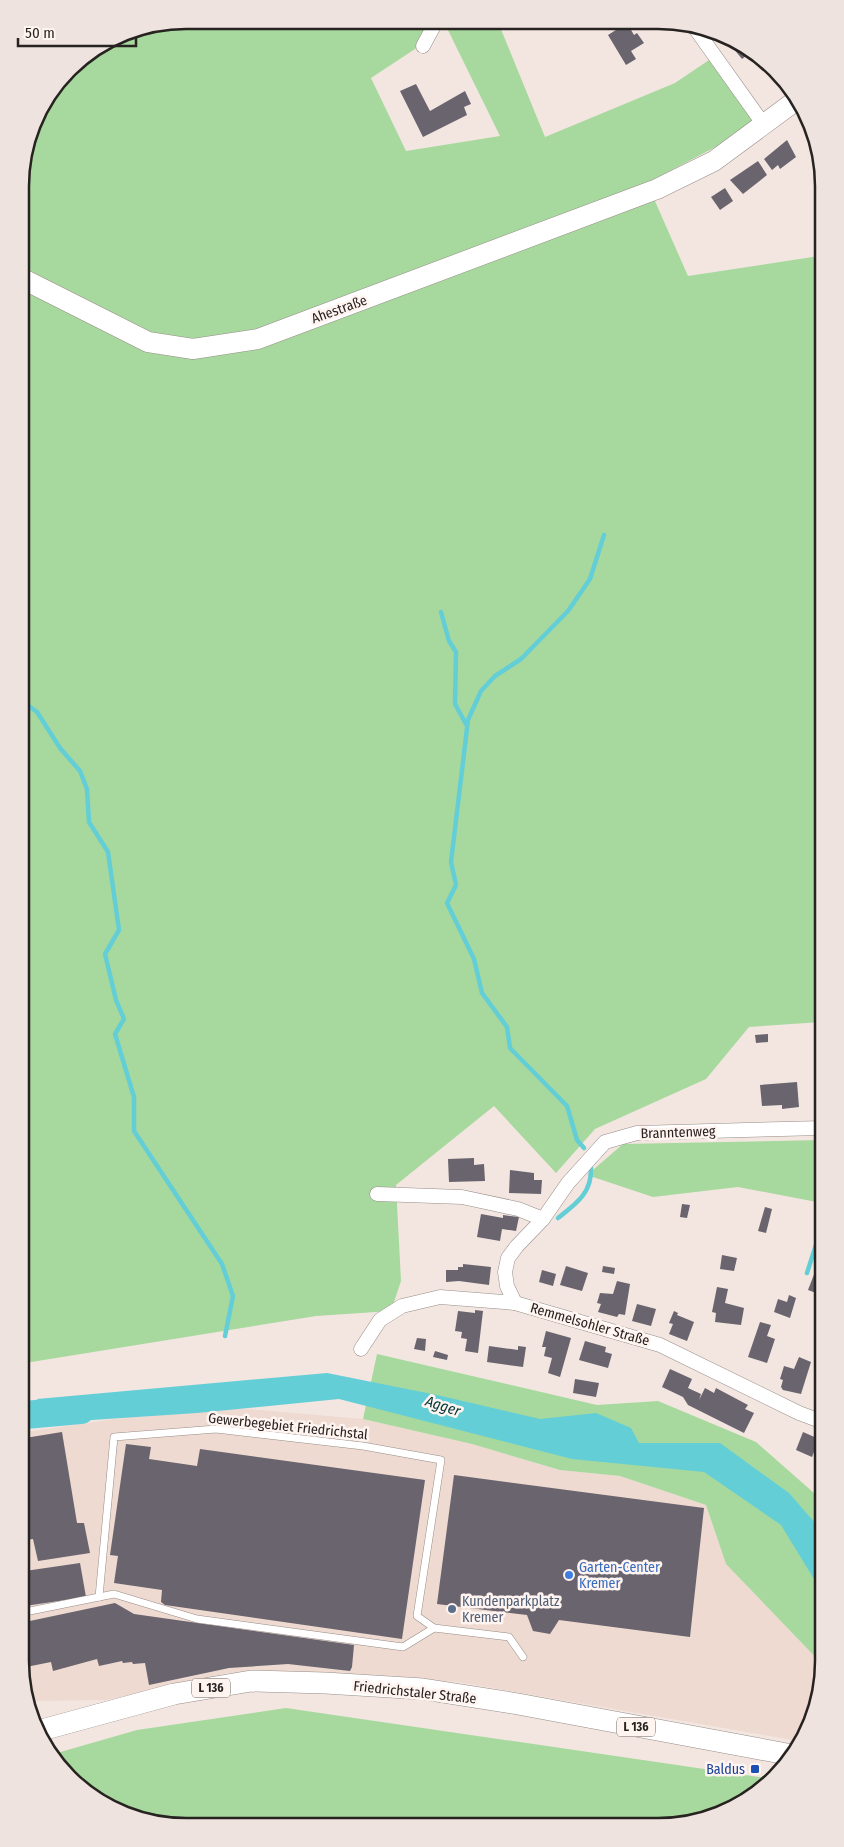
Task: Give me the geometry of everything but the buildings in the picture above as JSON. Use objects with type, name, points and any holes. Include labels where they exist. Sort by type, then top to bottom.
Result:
[{"type":"main road","name":"Ahestraße","points":[[29,282],[148,342],[193,349],[258,338],[657,189],[714,161],[792,104]]},
{"type":"main road","name":"Friedrichstaler Straße","points":[[45,1729],[174,1694],[241,1683],[325,1683],[452,1694],[785,1754]]},
{"type":"street","points":[[423,46],[432,29]]},
{"type":"street","points":[[699,34],[764,125]]},
{"type":"street","name":"Branntenweg","points":[[515,1303],[507,1286],[505,1272],[508,1258],[517,1246],[543,1220],[568,1183],[605,1142],[637,1132],[815,1128]]},
{"type":"street","points":[[377,1194],[462,1197],[518,1209],[543,1220]]},
{"type":"street","name":"Remmelsohler Straße","points":[[361,1350],[380,1320],[402,1306],[440,1297],[515,1303],[660,1345],[815,1419]]},
{"type":"lane","name":"Gewerbegebiet Friedrichstal","points":[[99,1597],[114,1437],[216,1429],[363,1446],[441,1460],[417,1616],[434,1628]]},
{"type":"lane","points":[[29,1611],[114,1594],[197,1619],[403,1647],[434,1628],[509,1637],[523,1657]]},
{"type":"shaded area","points":[[236,1408],[363,1419],[472,1444],[560,1470],[620,1476],[706,1505],[726,1564],[815,1657],[814,1681],[810,1702],[803,1721],[794,1740],[458,1682],[325,1673],[228,1673],[106,1700],[34,1701],[29,1661],[29,1431],[115,1419]]},
{"type":"green space","points":[[428,29],[421,45],[371,78],[406,151],[500,136],[447,29],[501,29],[545,137],[675,83],[712,58],[759,124],[647,183],[688,276],[815,257],[815,1022],[749,1027],[706,1079],[595,1129],[556,1173],[494,1106],[396,1185],[401,1281],[391,1311],[316,1316],[29,1362],[29,176],[34,145],[45,116],[61,90],[90,61],[116,45],[135,37],[166,30]]},
{"type":"green space","points":[[815,1140],[815,1202],[738,1187],[653,1197],[587,1175],[623,1144]]},
{"type":"green space","points":[[377,1354],[597,1405],[658,1401],[756,1442],[815,1494],[815,1657],[726,1564],[706,1505],[620,1476],[560,1470],[472,1444],[363,1419]]},
{"type":"green space","points":[[286,1708],[763,1778],[728,1802],[699,1813],[678,1817],[176,1818],[135,1810],[116,1802],[82,1779],[58,1753],[137,1730]]},
{"type":"water","points":[[327,1373],[437,1395],[540,1419],[596,1413],[631,1428],[639,1443],[720,1443],[789,1493],[815,1523],[815,1581],[781,1525],[704,1472],[572,1459],[339,1399],[197,1413],[47,1423],[37,1399]]},
{"type":"waterway","points":[[584,1148],[577,1140],[567,1106],[510,1048],[507,1027],[482,993],[474,959],[447,903],[456,885],[451,862],[468,720],[481,691],[495,676],[521,659],[568,611],[590,579],[604,535]]},
{"type":"waterway","points":[[441,612],[449,641],[456,652],[455,704],[467,726]]},
{"type":"waterway","points":[[29,706],[37,712],[60,748],[80,771],[87,789],[89,822],[108,852],[119,930],[105,954],[116,1000],[124,1019],[115,1034],[134,1097],[134,1131],[222,1264],[233,1296],[225,1336]]},
{"type":"waterway","points":[[558,1218],[577,1203],[586,1191],[591,1177],[591,1168]]},
{"type":"waterway","points":[[807,1273],[815,1248]]},
{"type":"waterway","name":"Agger","points":[[29,1415],[81,1410]]},
{"type":"place","name":"Garten-Center Kremer","points":[[569,1575]]},
{"type":"place","name":"Kundenparkplatz Kremer","points":[[452,1609]]},
{"type":"place","name":"Baldus","points":[[755,1769]]}]
